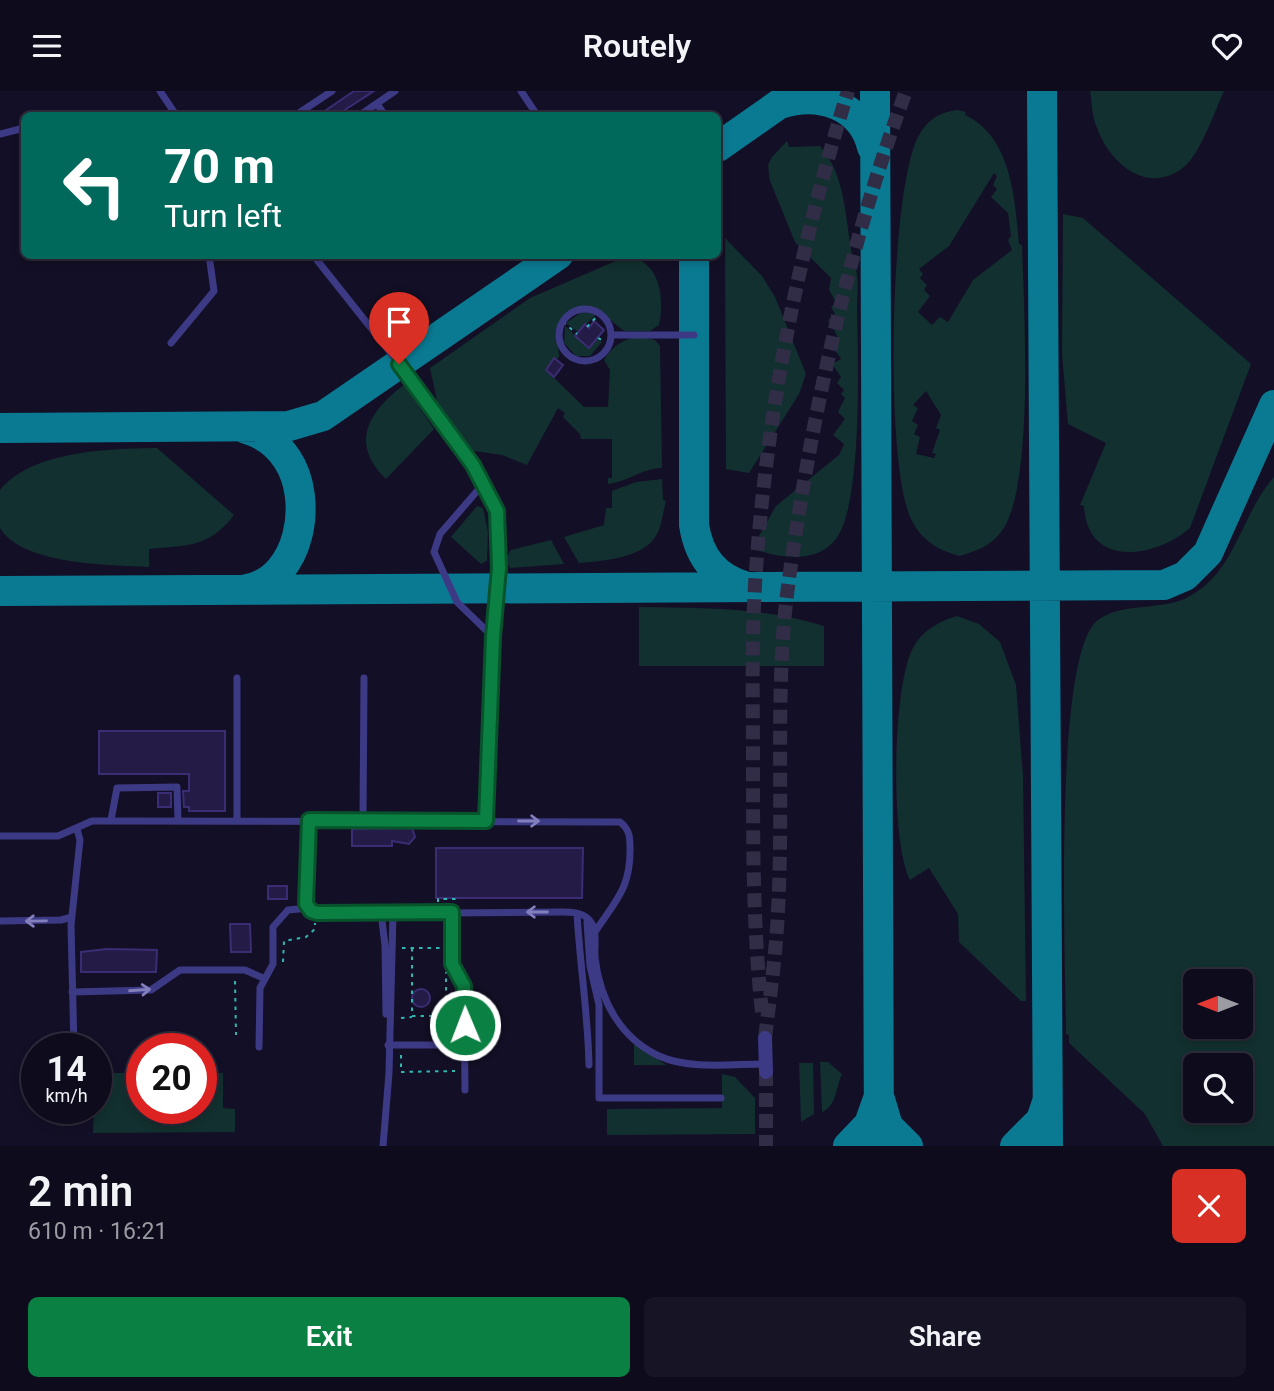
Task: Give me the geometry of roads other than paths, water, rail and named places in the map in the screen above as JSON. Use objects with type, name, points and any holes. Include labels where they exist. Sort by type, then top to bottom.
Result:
[{"type":"street","points":[[765,1038],[766,1068]]},
{"type":"lane","points":[[160,91],[174,112]]},
{"type":"lane","points":[[313,91],[319,100]]},
{"type":"lane","points":[[301,112],[332,91]]},
{"type":"lane","points":[[365,112],[395,91]]},
{"type":"lane","points":[[520,91],[535,112]]},
{"type":"lane","points":[[377,104],[383,112]]},
{"type":"lane","points":[[0,134],[21,129]]},
{"type":"lane","points":[[171,343],[214,291],[210,259]]},
{"type":"lane","points":[[316,259],[351,307],[413,381],[484,483],[497,511],[499,568],[493,637],[486,821]]},
{"type":"lane","points":[[584,309],[600,313],[609,323],[612,335],[608,344],[594,359],[577,360],[561,344],[563,322],[569,315],[584,309]]},
{"type":"lane","points":[[612,335],[694,335]]},
{"type":"lane","points":[[484,483],[440,534],[434,551],[457,602],[493,637]]},
{"type":"lane","points":[[237,678],[237,820]]},
{"type":"lane","points":[[363,820],[364,678]]},
{"type":"lane","points":[[111,820],[117,788],[177,787],[178,820]]},
{"type":"lane","points":[[0,836],[58,836],[92,821],[111,820],[610,821],[625,825],[630,838],[629,880],[595,932]]},
{"type":"lane","points":[[309,820],[306,904],[317,913],[581,915],[590,921],[595,932],[599,983],[609,1008],[619,1025],[638,1044],[661,1057],[688,1062],[766,1068]]},
{"type":"lane","points":[[74,1033],[72,917],[80,840],[77,829]]},
{"type":"lane","points":[[259,1047],[259,995],[263,978],[273,964],[274,924],[288,910],[309,908]]},
{"type":"lane","points":[[452,912],[452,964],[464,986],[465,1090]]},
{"type":"lane","points":[[381,913],[385,945],[386,1063]]},
{"type":"lane","points":[[383,1146],[393,913]]},
{"type":"lane","points":[[581,915],[579,962],[588,1016],[589,1065]]},
{"type":"lane","points":[[581,915],[589,929],[590,966],[599,1005],[599,1098],[721,1098]]},
{"type":"lane","points":[[0,921],[61,920],[72,917]]},
{"type":"lane","points":[[72,992],[151,990],[180,970],[235,969],[263,978]]},
{"type":"lane","points":[[388,1045],[465,1045]]},
{"type":"tunnel","points":[[762,1012],[753,826],[753,635],[762,498],[789,321],[816,205],[848,91]]},
{"type":"tunnel","points":[[765,1038],[778,911],[781,670],[784,619],[793,551],[831,344],[872,191],[906,91]]},
{"type":"tunnel","points":[[766,1072],[766,1146]]}]
